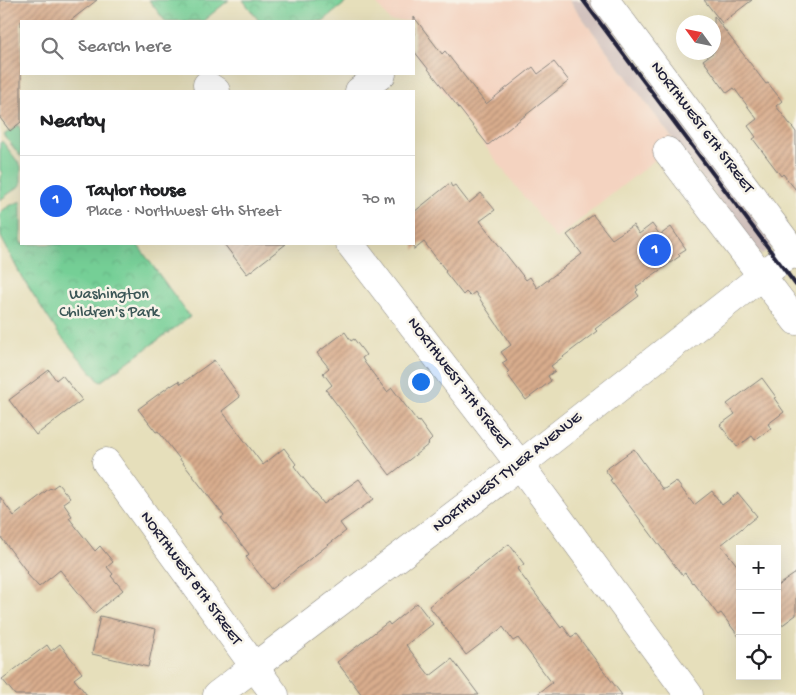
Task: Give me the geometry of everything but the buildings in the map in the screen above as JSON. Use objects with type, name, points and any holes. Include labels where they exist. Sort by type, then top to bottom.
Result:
[{"type":"street","name":"NORTHWEST 6TH STREET","points":[[605,0],[795,252]]},
{"type":"street","points":[[360,90],[381,75]]},
{"type":"street","points":[[667,151],[796,321]]},
{"type":"street","name":"NORTHWEST 7TH STREET","points":[[351,245],[520,465],[689,695]]},
{"type":"street","name":"NORTHWEST TYLER AVENUE","points":[[217,695],[520,465],[762,275],[795,252]]},
{"type":"street","name":"NORTHWEST 8TH STREET","points":[[106,462],[275,695]]},
{"type":"shaded area","points":[[374,0],[569,0],[676,143],[556,239],[415,54],[415,20],[389,20]]},
{"type":"shaded area","points":[[569,0],[592,0],[775,245],[762,254],[757,251]]},
{"type":"green space","points":[[149,0],[229,0],[204,20],[164,20]]},
{"type":"green space","points":[[243,0],[349,0],[324,20],[258,20]]},
{"type":"green space","points":[[18,125],[20,128],[20,156],[4,135]]},
{"type":"green space","points":[[2,141],[20,165],[20,186],[0,200],[2,173],[0,170],[0,143]]},
{"type":"green space","name":"Washington Children's Park","points":[[20,201],[20,245],[138,245],[190,317],[100,382],[58,333],[20,274],[1,237],[0,215],[9,206]]},
{"type":"railway","points":[[583,0],[796,285]]},
{"type":"place","name":"Taylor House","points":[[655,250]]}]
